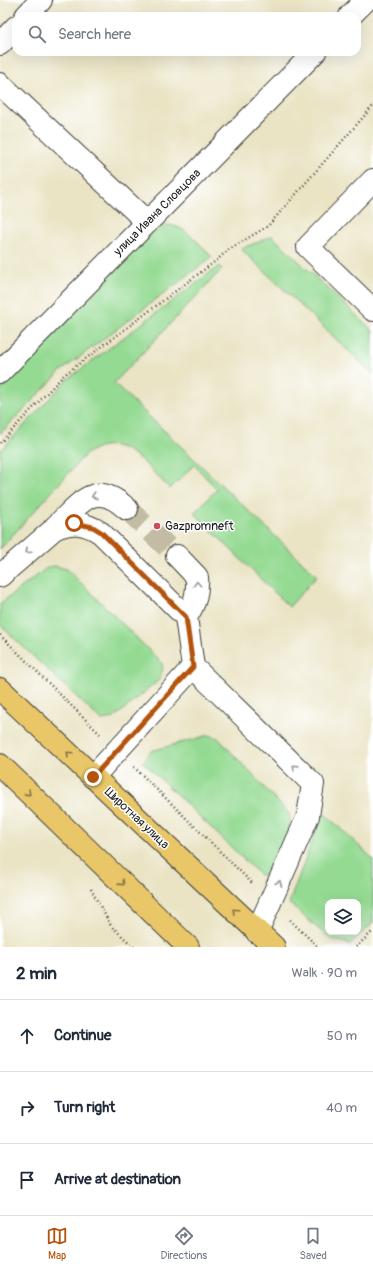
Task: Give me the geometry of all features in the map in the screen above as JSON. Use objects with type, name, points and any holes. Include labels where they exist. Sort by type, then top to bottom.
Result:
[{"type":"main road","name":"Широтная улица","points":[[0,689],[274,947]]},
{"type":"main road","points":[[0,765],[188,947]]},
{"type":"street","points":[[30,12],[41,0]]},
{"type":"street","points":[[354,12],[366,0]]},
{"type":"street","points":[[0,44],[12,31]]},
{"type":"street","name":"улица Ивана Словцова","points":[[0,372],[311,56]]},
{"type":"street","points":[[0,84],[147,222]]},
{"type":"street","points":[[373,180],[308,247],[373,310]]},
{"type":"street","points":[[0,576],[85,500],[93,495],[109,495],[116,498],[127,509]]},
{"type":"street","points":[[45,536],[63,524],[74,523],[93,527],[101,532],[186,617],[193,667],[313,784],[308,816],[257,932]]},
{"type":"street","points":[[176,556],[197,577],[197,596],[193,608],[186,617]]},
{"type":"street","points":[[93,777],[193,667]]},
{"type":"path","points":[[0,442],[64,375],[217,260],[228,250],[268,226],[373,106]]},
{"type":"path","points":[[0,635],[270,902],[318,947]]},
{"type":"path","points":[[356,947],[373,930]]},
{"type":"green space","points":[[162,226],[175,226],[187,232],[212,257],[61,371],[0,434],[0,391],[152,233]]},
{"type":"green space","points":[[272,236],[373,331],[373,374],[241,249]]},
{"type":"green space","points":[[219,266],[222,269],[114,383],[317,576],[289,607],[194,513],[217,489],[194,465],[170,489],[152,470],[132,453],[121,448],[110,446],[98,448],[85,455],[0,549],[0,451],[68,379]]},
{"type":"green space","points":[[55,566],[67,569],[162,663],[163,669],[159,680],[114,718],[101,720],[0,625],[0,604],[48,567]]},
{"type":"green space","points":[[209,735],[218,738],[289,814],[291,823],[270,875],[260,875],[143,762],[151,751]]},
{"type":"green space","points":[[325,814],[373,859],[373,923],[361,934],[361,899],[325,899],[325,935],[289,903],[319,822]]},
{"type":"green space","points":[[325,935],[360,935],[350,944],[330,939]]},
{"type":"tunnel","points":[[127,509],[177,556]]},
{"type":"place","name":"Gazpromneft","points":[[157,526]]},
{"type":"route","points":[[74,523],[93,527],[101,532],[186,617],[193,667],[93,777]]}]
